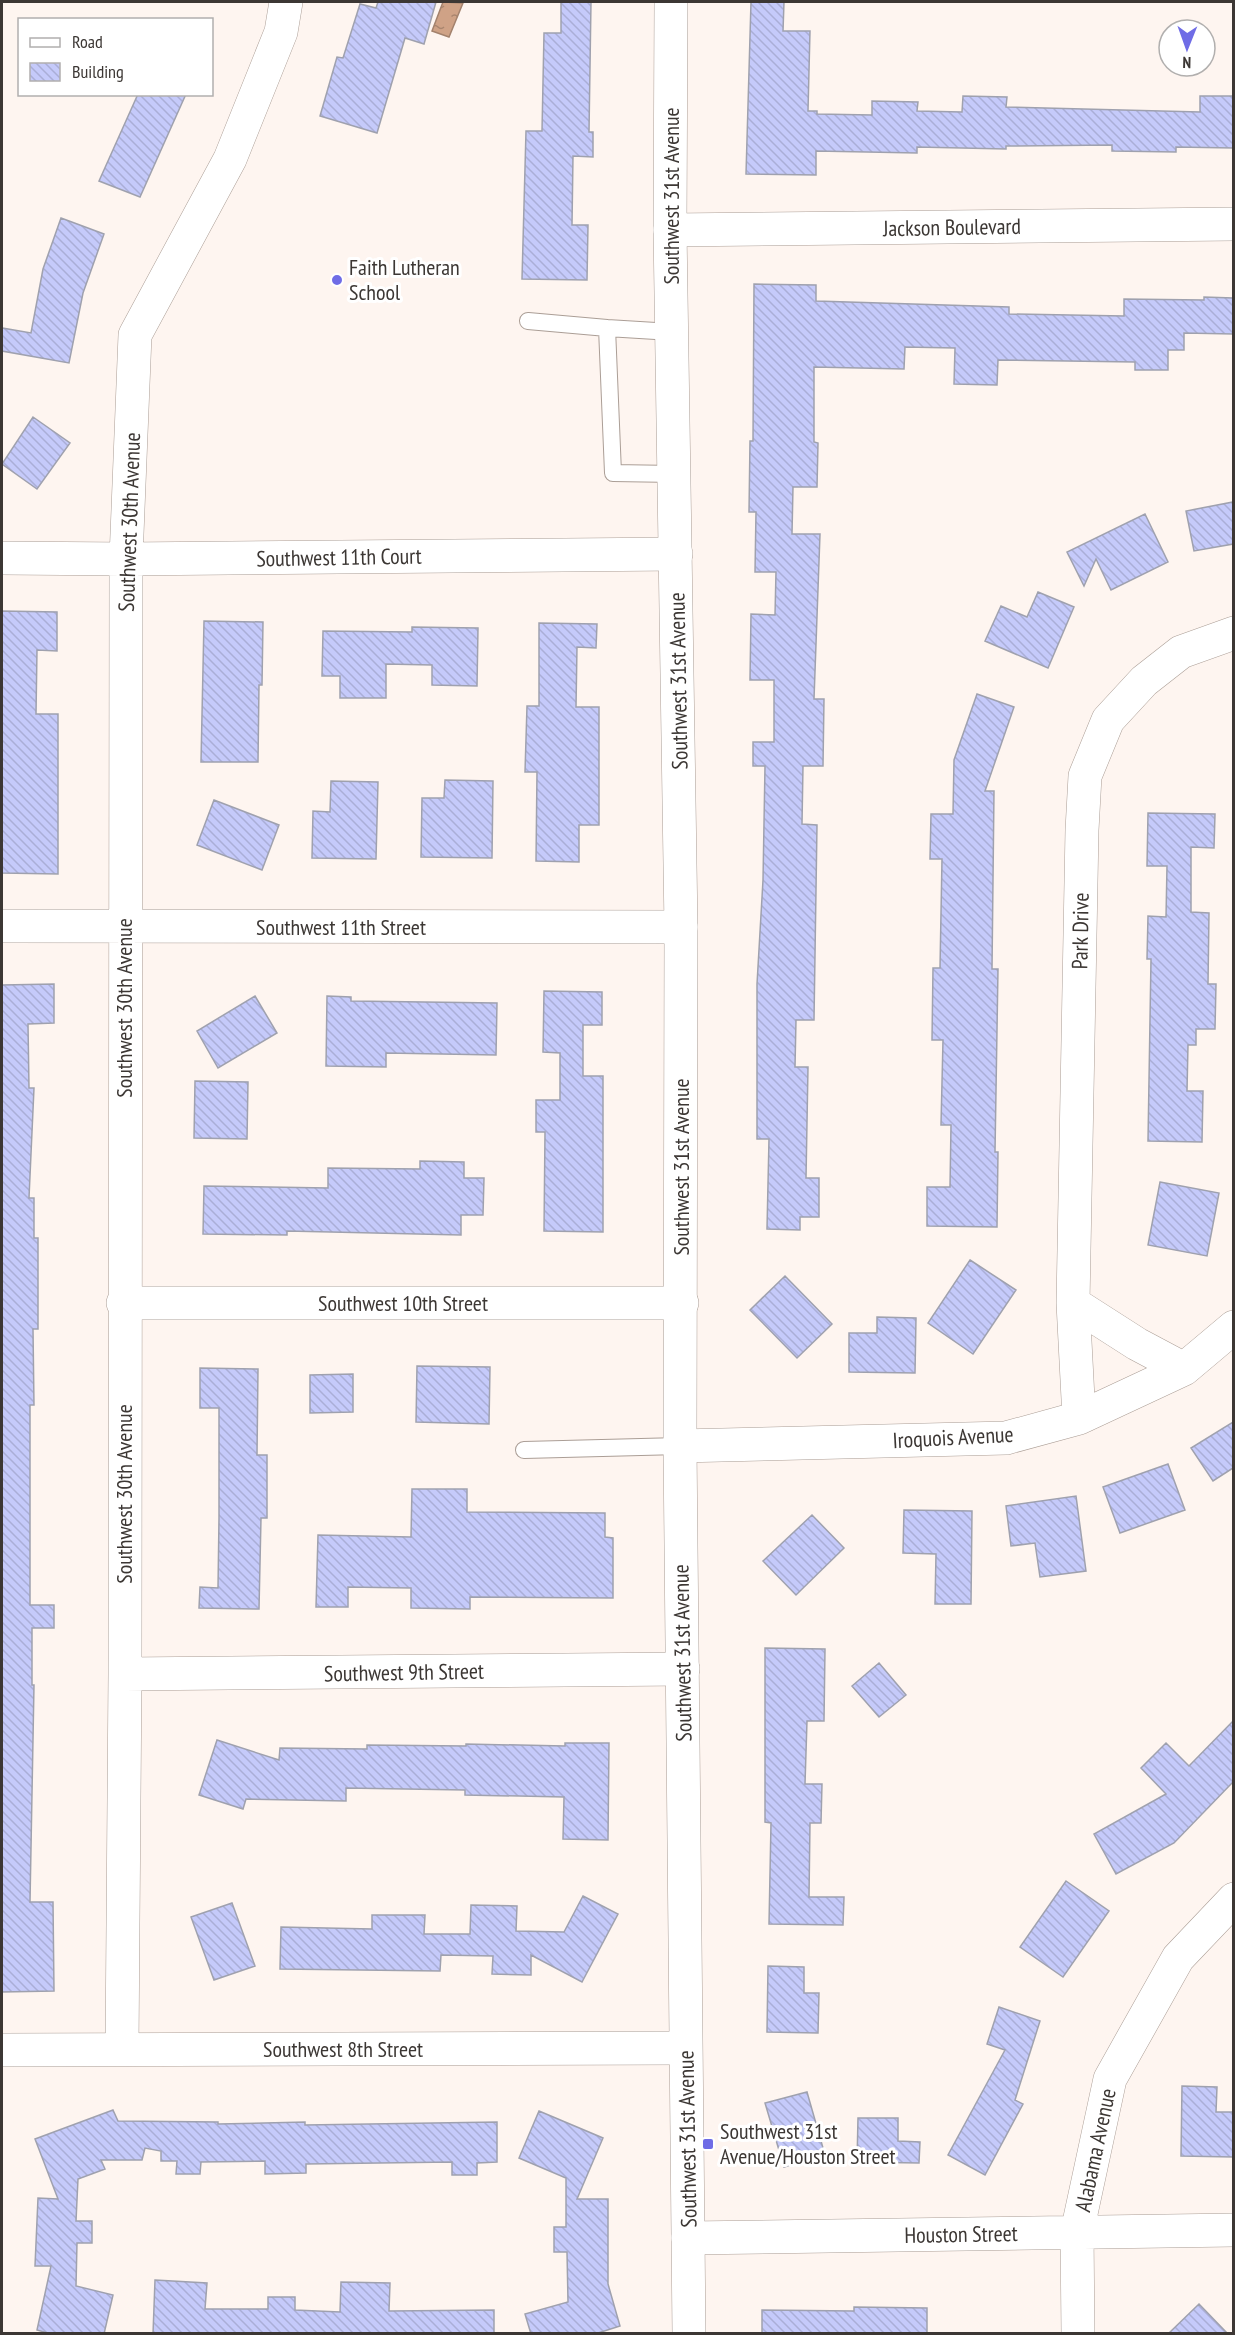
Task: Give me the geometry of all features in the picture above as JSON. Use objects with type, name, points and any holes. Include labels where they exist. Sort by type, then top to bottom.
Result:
[{"type":"street","name":"Southwest 30th Avenue","points":[[122,2049],[125,1674],[123,1303],[126,559],[135,335],[230,159],[281,32],[286,2]]},
{"type":"street","name":"Southwest 31st Avenue","points":[[671,2],[670,230],[681,927],[680,1446],[689,2334]]},
{"type":"street","name":"Jackson Boulevard","points":[[670,230],[1233,224]]},
{"type":"street","name":"Southwest 11th Court","points":[[2,558],[676,554]]},
{"type":"street","name":"Park Drive","points":[[1079,1418],[1073,1303],[1085,776],[1108,720],[1144,681],[1181,652],[1233,633]]},
{"type":"street","name":"Southwest 11th Street","points":[[2,926],[681,927]]},
{"type":"street","name":"Southwest 10th Street","points":[[123,1303],[682,1303]]},
{"type":"street","points":[[1073,1303],[1137,1344],[1184,1369]]},
{"type":"street","name":"Iroquois Avenue","points":[[680,1446],[1006,1438],[1079,1418],[1184,1369],[1233,1327]]},
{"type":"street","name":"Southwest 9th Street","points":[[125,1674],[683,1669]]},
{"type":"street","name":"Alabama Avenue","points":[[1078,2334],[1077,2232],[1110,2079],[1178,1958],[1233,1899]]},
{"type":"street","name":"Southwest 8th Street","points":[[2,2050],[686,2048]]},
{"type":"street","name":"Houston Street","points":[[688,2238],[1233,2230]]},
{"type":"lane","points":[[528,321],[672,332]]},
{"type":"lane","points":[[607,328],[613,473],[675,474]]},
{"type":"lane","points":[[524,1450],[680,1446]]},
{"type":"water","points":[[443,2],[463,3],[449,37],[432,31]]},
{"type":"building","points":[[378,2],[436,2],[424,44],[405,38],[377,133],[320,116],[337,57],[343,58],[360,4],[376,8]]},
{"type":"building","points":[[561,2],[591,2],[589,132],[593,132],[593,157],[573,156],[572,225],[588,225],[587,280],[522,279],[526,131],[542,131],[544,33],[561,33]]},
{"type":"building","points":[[751,2],[784,2],[783,31],[810,31],[808,111],[817,111],[817,114],[872,115],[872,101],[918,102],[917,111],[962,112],[963,96],[1007,97],[1006,107],[1200,112],[1200,96],[1233,96],[1233,148],[1176,147],[1176,152],[1112,151],[1112,145],[1006,146],[1006,149],[917,147],[917,153],[816,151],[816,175],[746,174]]},
{"type":"building","points":[[137,96],[185,96],[140,197],[99,181]]},
{"type":"building","points":[[61,218],[104,234],[83,293],[69,363],[2,351],[2,328],[31,333],[43,269]]},
{"type":"building","points":[[754,284],[816,285],[816,301],[1009,307],[1009,314],[1124,316],[1124,299],[1233,298],[1233,334],[1184,333],[1184,350],[1168,350],[1168,370],[1135,370],[1135,362],[998,360],[997,385],[954,384],[955,348],[905,347],[904,369],[814,367],[814,442],[818,443],[817,487],[793,487],[792,534],[820,534],[814,699],[824,699],[823,766],[803,766],[802,824],[817,825],[814,1020],[796,1020],[795,1067],[808,1067],[806,1178],[819,1178],[819,1217],[800,1217],[800,1230],[767,1229],[769,1139],[757,1139],[757,984],[763,880],[765,766],[753,766],[753,742],[774,742],[774,680],[750,680],[751,614],[775,615],[776,572],[755,572],[756,512],[749,512],[750,441],[753,441]]},
{"type":"building","points":[[33,417],[70,443],[37,489],[2,464]]},
{"type":"building","points":[[1233,502],[1233,544],[1194,551],[1186,511]]},
{"type":"building","points":[[1145,514],[1168,562],[1111,590],[1096,559],[1084,586],[1067,552]]},
{"type":"building","points":[[1038,592],[1074,607],[1048,668],[985,641],[1001,606],[1027,617]]},
{"type":"building","points":[[2,611],[57,612],[57,651],[37,650],[36,714],[58,714],[58,874],[2,873]]},
{"type":"building","points":[[204,621],[263,622],[258,762],[201,762]]},
{"type":"building","points":[[539,623],[597,624],[596,648],[577,647],[576,707],[599,707],[599,825],[579,825],[579,862],[536,861],[537,772],[525,772],[527,706],[539,706]]},
{"type":"building","points":[[412,627],[478,628],[477,686],[432,685],[432,665],[386,664],[386,698],[340,698],[340,676],[322,676],[323,631],[412,632]]},
{"type":"building","points":[[977,694],[1014,707],[985,791],[994,791],[992,969],[998,969],[995,1152],[998,1152],[997,1227],[927,1226],[927,1187],[950,1187],[951,1125],[941,1125],[943,1040],[932,1040],[933,968],[940,968],[942,859],[930,859],[931,814],[953,814],[954,760]]},
{"type":"building","points":[[445,780],[493,781],[492,858],[421,857],[422,798],[444,798]]},
{"type":"building","points":[[331,781],[378,782],[376,859],[312,858],[313,811],[330,812]]},
{"type":"building","points":[[214,800],[279,825],[262,870],[197,845]]},
{"type":"building","points":[[1148,813],[1215,814],[1214,848],[1191,847],[1191,912],[1209,913],[1208,984],[1216,984],[1215,1029],[1196,1029],[1196,1045],[1188,1045],[1187,1091],[1203,1091],[1202,1142],[1148,1141],[1151,959],[1147,959],[1148,916],[1166,917],[1167,866],[1147,866]]},
{"type":"building","points":[[54,984],[54,1023],[28,1024],[29,1088],[34,1088],[29,1198],[34,1198],[34,1238],[38,1238],[38,1329],[33,1329],[34,1405],[30,1405],[30,1605],[54,1605],[54,1628],[32,1628],[32,1685],[34,1685],[30,1902],[53,1902],[54,1991],[2,1992],[2,985]]},
{"type":"building","points":[[544,991],[602,992],[602,1025],[583,1025],[583,1076],[603,1076],[603,1232],[544,1231],[545,1132],[536,1132],[536,1100],[560,1100],[560,1053],[543,1052]]},
{"type":"building","points":[[255,996],[277,1033],[218,1068],[197,1031]]},
{"type":"building","points":[[327,996],[351,997],[351,1001],[497,1003],[496,1055],[386,1053],[386,1067],[326,1066]]},
{"type":"building","points":[[195,1081],[248,1082],[247,1139],[194,1138]]},
{"type":"building","points":[[420,1161],[464,1162],[464,1178],[484,1178],[483,1215],[461,1215],[461,1235],[287,1231],[287,1235],[203,1234],[204,1186],[328,1188],[328,1168],[420,1169]]},
{"type":"building","points":[[1160,1182],[1219,1193],[1207,1256],[1148,1245]]},
{"type":"building","points":[[970,1260],[1016,1290],[973,1354],[928,1323]]},
{"type":"building","points":[[785,1276],[832,1324],[797,1358],[750,1310]]},
{"type":"building","points":[[877,1317],[916,1318],[915,1373],[849,1372],[849,1333],[877,1333]]},
{"type":"building","points":[[417,1366],[490,1367],[489,1424],[416,1422]]},
{"type":"building","points":[[200,1368],[258,1369],[257,1455],[267,1455],[267,1518],[261,1518],[259,1609],[199,1608],[200,1587],[218,1588],[219,1518],[219,1408],[200,1408]]},
{"type":"building","points":[[353,1374],[353,1412],[310,1413],[310,1375]]},
{"type":"building","points":[[1233,1422],[1233,1468],[1213,1481],[1191,1448]]},
{"type":"building","points":[[1168,1464],[1185,1510],[1120,1533],[1103,1487]]},
{"type":"building","points":[[412,1489],[467,1489],[467,1512],[605,1513],[605,1537],[613,1538],[613,1598],[470,1597],[470,1609],[411,1608],[411,1588],[348,1587],[348,1607],[316,1607],[318,1535],[411,1537]]},
{"type":"building","points":[[1076,1496],[1086,1571],[1040,1577],[1035,1543],[1011,1546],[1006,1506]]},
{"type":"building","points":[[904,1510],[972,1511],[971,1604],[935,1604],[936,1554],[903,1553]]},
{"type":"building","points":[[812,1515],[844,1548],[796,1595],[763,1561]]},
{"type":"building","points":[[765,1648],[825,1649],[824,1721],[807,1721],[805,1784],[822,1784],[821,1823],[810,1823],[809,1897],[844,1897],[843,1925],[769,1924],[771,1823],[765,1822]]},
{"type":"building","points":[[879,1663],[906,1695],[879,1717],[852,1686]]},
{"type":"building","points":[[1233,1721],[1233,1782],[1174,1843],[1116,1874],[1094,1834],[1166,1794],[1141,1768],[1166,1743],[1189,1766]]},
{"type":"building","points":[[217,1740],[279,1760],[280,1748],[367,1749],[367,1745],[466,1746],[466,1744],[565,1746],[565,1743],[609,1743],[608,1840],[563,1839],[564,1797],[465,1795],[465,1790],[346,1788],[346,1801],[246,1799],[243,1809],[199,1795]]},
{"type":"building","points":[[1066,1881],[1109,1911],[1063,1977],[1020,1947]]},
{"type":"building","points":[[583,1896],[618,1914],[582,1982],[531,1955],[531,1975],[492,1974],[493,1956],[441,1955],[440,1971],[280,1969],[281,1927],[372,1929],[372,1915],[425,1915],[424,1934],[470,1934],[471,1905],[517,1906],[516,1931],[564,1932]]},
{"type":"building","points":[[232,1903],[255,1966],[214,1980],[191,1917]]},
{"type":"building","points":[[768,1966],[804,1967],[804,1993],[819,1993],[818,2033],[767,2032]]},
{"type":"building","points":[[999,2007],[1040,2021],[1015,2100],[1023,2104],[985,2175],[948,2155],[1005,2050],[987,2044]]},
{"type":"building","points":[[1182,2086],[1217,2087],[1216,2112],[1233,2112],[1233,2157],[1181,2156]]},
{"type":"building","points":[[807,2092],[825,2155],[784,2167],[765,2103]]},
{"type":"building","points":[[113,2110],[118,2121],[218,2122],[218,2124],[305,2122],[305,2125],[497,2122],[497,2162],[477,2163],[477,2175],[452,2175],[452,2162],[306,2164],[306,2173],[265,2174],[265,2161],[201,2162],[200,2174],[176,2174],[177,2161],[161,2161],[161,2151],[145,2148],[142,2160],[101,2160],[105,2169],[78,2179],[76,2221],[92,2221],[92,2243],[77,2243],[76,2286],[113,2295],[104,2334],[51,2334],[37,2330],[51,2266],[35,2266],[38,2198],[58,2199],[35,2139]]},
{"type":"building","points":[[539,2111],[603,2138],[577,2199],[608,2199],[608,2284],[620,2326],[595,2334],[531,2334],[525,2314],[568,2302],[567,2252],[554,2252],[554,2227],[566,2227],[566,2178],[519,2158]]},
{"type":"building","points":[[858,2118],[898,2118],[898,2141],[920,2142],[919,2163],[857,2162]]},
{"type":"building","points":[[155,2280],[207,2283],[205,2309],[268,2309],[268,2297],[295,2297],[295,2310],[340,2312],[341,2282],[390,2283],[389,2311],[494,2310],[494,2334],[153,2334]]},
{"type":"building","points":[[1199,2304],[1228,2334],[1168,2334]]},
{"type":"building","points":[[854,2307],[927,2308],[927,2334],[762,2334],[762,2310],[854,2311]]},
{"type":"place","name":"Faith Lutheran School","points":[[337,280]]},
{"type":"place","name":"Southwest 31st Avenue/Houston Street","points":[[708,2144]]}]
